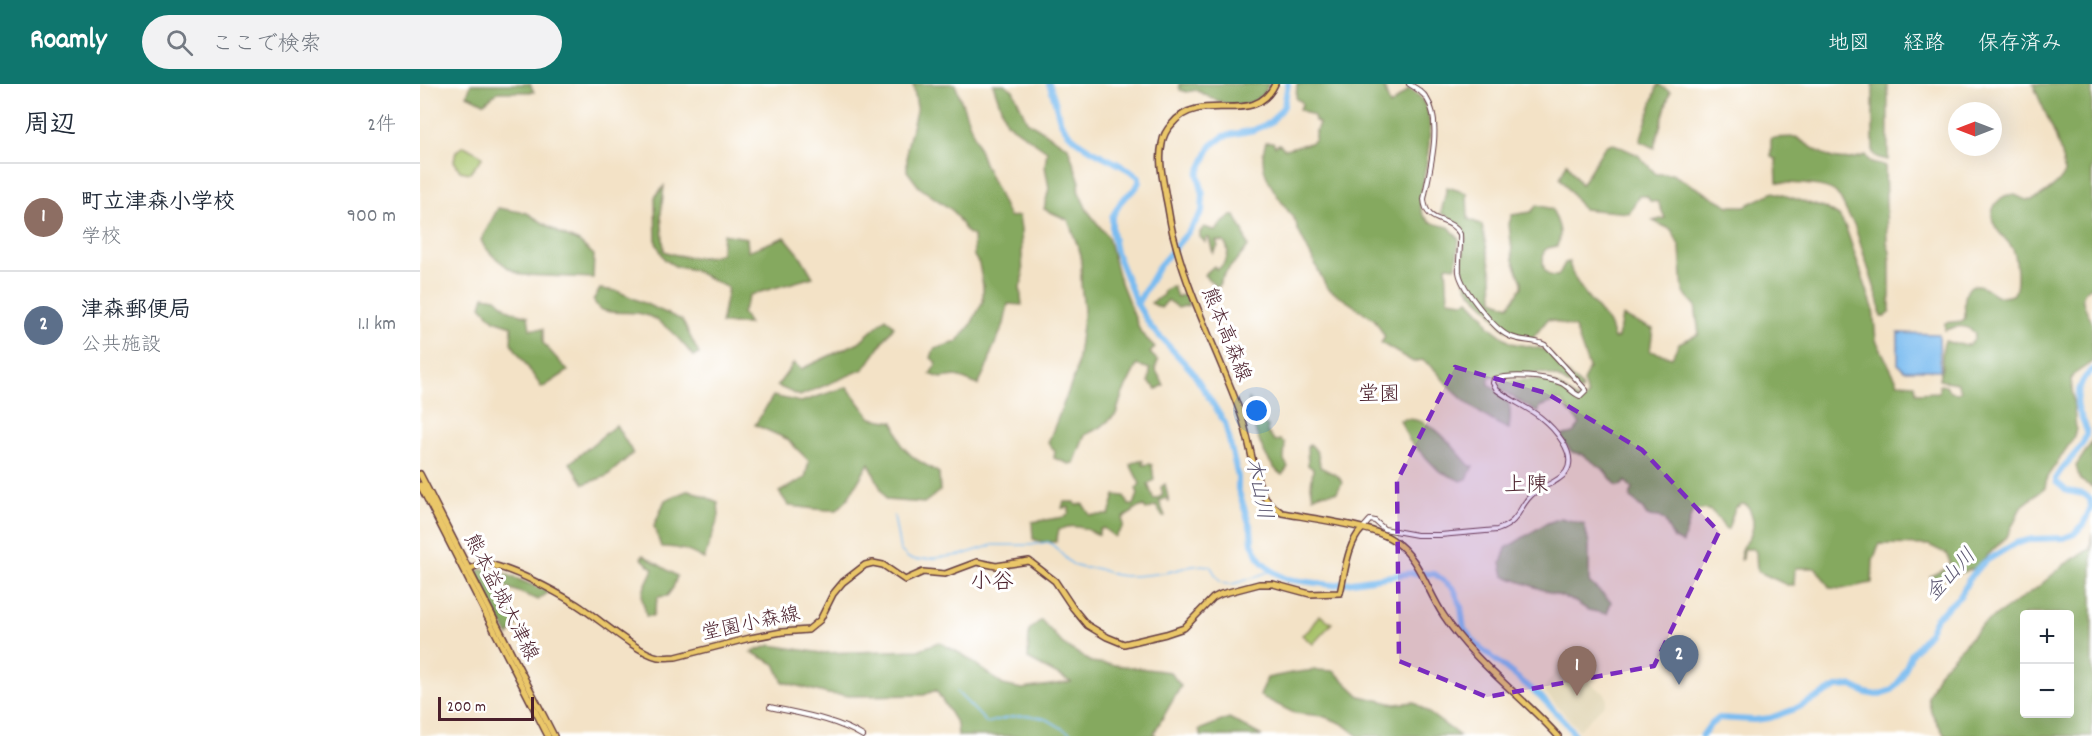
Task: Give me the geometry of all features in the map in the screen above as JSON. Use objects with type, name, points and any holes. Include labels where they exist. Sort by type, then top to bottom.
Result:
[{"type":"main road","name":"熊本高森線","points":[[1275,84],[1268,95],[1256,105],[1195,109],[1180,116],[1169,128],[1161,144],[1161,161],[1174,240],[1241,415],[1263,495],[1282,513],[1381,533],[1394,541],[1414,561],[1444,616],[1460,637],[1558,736]]},
{"type":"main road","name":"熊本益城大津線","points":[[420,474],[548,736]]},
{"type":"main road","name":"熊本益城大津線","points":[[420,485],[554,736]]},
{"type":"main road","name":"堂園小森線","points":[[466,570],[483,563],[529,580],[577,605],[649,655],[660,658],[676,657],[782,632],[808,630],[820,620],[833,594],[843,582],[873,563],[883,565],[905,580],[923,572],[945,574],[977,562],[996,566],[1029,561],[1055,581],[1087,625],[1124,644],[1184,628],[1213,598],[1266,583],[1298,592],[1340,593],[1355,538],[1362,529]]},
{"type":"street","points":[[1362,529],[1370,520],[1384,528],[1417,535],[1440,535],[1504,528],[1516,520],[1524,504],[1534,493],[1558,479],[1566,471],[1570,461],[1567,449],[1540,417],[1497,390],[1493,383],[1494,379],[1541,378],[1563,383],[1576,395],[1581,396],[1586,390],[1545,345],[1518,339],[1499,330],[1477,305],[1463,283],[1459,269],[1460,234],[1452,225],[1429,215],[1424,206],[1433,147],[1432,114],[1427,99],[1418,89],[1409,84]]},
{"type":"street","points":[[770,707],[824,719],[864,736]]},
{"type":"highlighted area","points":[[1455,367],[1546,393],[1642,450],[1719,532],[1654,666],[1487,697],[1399,661],[1397,481]]},
{"type":"shaded area","points":[[1561,663],[1605,694],[1607,698],[1605,704],[1579,730],[1543,690]]},
{"type":"green space","points":[[471,84],[530,84],[534,92],[498,92],[484,103],[467,95]]},
{"type":"green space","points":[[913,84],[955,84],[984,163],[1009,217],[1019,216],[1023,279],[1020,287],[1022,305],[1008,304],[1004,324],[978,385],[956,376],[941,378],[930,374],[937,363],[931,358],[934,349],[957,342],[970,326],[983,301],[983,286],[979,264],[974,256],[973,236],[967,233],[953,211],[919,187],[907,171],[907,148],[917,107]]},
{"type":"green space","points":[[993,84],[1004,84],[1013,90],[1027,121],[1068,147],[1080,182],[1078,190],[1087,210],[1108,237],[1118,275],[1141,333],[1155,347],[1150,353],[1158,361],[1155,369],[1164,385],[1157,389],[1149,382],[1150,369],[1137,365],[1122,395],[1116,414],[1101,427],[1085,435],[1074,463],[1069,464],[1054,458],[1055,451],[1048,443],[1076,372],[1084,310],[1081,255],[1068,220],[1044,209],[1049,188],[1045,166],[1047,151],[1006,122]]},
{"type":"green space","points":[[1179,84],[1269,84],[1254,101],[1236,105],[1216,100],[1196,90],[1187,92],[1180,90]]},
{"type":"green space","points":[[1297,84],[1383,84],[1390,106],[1409,89],[1419,96],[1426,107],[1430,132],[1421,208],[1426,219],[1449,227],[1459,239],[1456,267],[1446,266],[1448,300],[1464,302],[1469,300],[1484,316],[1489,326],[1511,343],[1543,349],[1551,354],[1562,369],[1581,386],[1582,391],[1557,377],[1542,373],[1492,376],[1489,384],[1510,407],[1509,429],[1469,404],[1427,363],[1422,360],[1413,362],[1381,343],[1385,337],[1375,320],[1327,288],[1296,222],[1270,185],[1263,164],[1266,142],[1273,142],[1275,146],[1279,144],[1285,149],[1310,143],[1315,139],[1319,123],[1315,121],[1314,116],[1299,109],[1302,105],[1301,101],[1296,99]]},
{"type":"green space","points":[[1658,84],[1670,92],[1654,148],[1640,141]]},
{"type":"green space","points":[[1873,84],[1888,84],[1888,160],[1876,157],[1873,153]]},
{"type":"green space","points":[[2033,84],[2092,84],[2092,287],[2083,294],[2083,299],[2092,324],[2092,362],[2073,375],[2071,379],[2076,429],[2073,439],[2047,477],[2045,488],[2021,507],[2008,535],[1975,568],[1934,582],[1930,576],[1948,568],[1950,563],[1947,554],[1929,545],[1879,544],[1873,561],[1872,583],[1842,589],[1830,588],[1816,568],[1795,568],[1794,585],[1787,585],[1757,571],[1756,552],[1753,549],[1744,549],[1741,560],[1742,547],[1753,528],[1752,516],[1747,505],[1742,504],[1735,508],[1728,529],[1725,529],[1709,510],[1692,512],[1683,543],[1674,539],[1664,520],[1647,516],[1631,498],[1633,489],[1625,481],[1622,485],[1617,486],[1603,469],[1581,454],[1572,452],[1559,436],[1573,433],[1580,424],[1561,401],[1540,407],[1538,413],[1500,389],[1499,384],[1503,381],[1546,381],[1583,401],[1588,396],[1583,382],[1589,368],[1575,328],[1548,319],[1532,339],[1506,329],[1469,289],[1462,269],[1464,234],[1454,220],[1441,213],[1447,187],[1467,193],[1468,219],[1482,225],[1492,275],[1493,300],[1509,306],[1522,287],[1513,260],[1509,224],[1512,215],[1531,212],[1537,205],[1552,209],[1560,232],[1557,246],[1544,251],[1544,269],[1553,276],[1558,276],[1565,263],[1569,262],[1575,279],[1608,323],[1614,339],[1618,338],[1622,316],[1653,329],[1650,351],[1672,357],[1679,343],[1699,334],[1695,305],[1683,292],[1680,248],[1672,230],[1653,221],[1665,218],[1658,202],[1650,201],[1647,196],[1639,196],[1629,213],[1583,209],[1560,178],[1567,163],[1581,185],[1605,146],[1612,143],[1638,155],[1656,174],[1672,174],[1729,206],[1745,206],[1774,192],[1827,209],[1839,216],[1846,228],[1873,308],[1876,340],[1898,383],[1915,384],[1916,393],[1939,392],[1939,385],[1946,385],[1950,392],[1958,393],[1961,391],[1957,383],[1939,380],[1943,347],[1945,341],[1969,345],[1974,340],[1975,333],[1968,328],[1961,327],[1945,330],[1945,323],[1962,321],[1965,318],[1965,297],[1971,286],[1982,286],[1995,295],[2007,297],[2014,294],[2017,285],[2013,249],[1994,224],[1992,214],[1994,207],[2002,197],[2010,195],[2027,200],[2036,198],[2052,188],[2061,179],[2064,171],[2056,138]]},
{"type":"green space","points":[[1796,137],[1836,159],[1845,160],[1865,155],[1871,163],[1885,166],[1887,243],[1890,252],[1890,313],[1885,317],[1881,317],[1879,302],[1854,224],[1837,194],[1833,190],[1818,186],[1777,182],[1776,159],[1771,157],[1771,138]]},
{"type":"green space","points":[[464,146],[481,155],[482,158],[470,173],[460,171],[454,161],[456,151]]},
{"type":"green space","points":[[664,186],[661,214],[664,251],[685,257],[707,257],[721,253],[723,234],[747,238],[748,251],[785,237],[800,255],[813,277],[750,295],[742,313],[749,324],[721,324],[728,288],[693,270],[675,266],[665,260],[656,243],[655,197]]},
{"type":"green space","points":[[498,208],[527,213],[579,242],[594,255],[593,278],[522,275],[510,269],[493,256],[481,240]]},
{"type":"green space","points":[[1232,216],[1235,216],[1243,231],[1248,246],[1223,276],[1218,288],[1204,275],[1214,266],[1217,270],[1223,264],[1228,250],[1224,242],[1216,241],[1218,246],[1213,253],[1209,238],[1206,238],[1205,242],[1200,237],[1200,232],[1204,227],[1216,231]]},
{"type":"green space","points":[[1173,286],[1177,297],[1185,294],[1189,305],[1178,308],[1168,300],[1161,308],[1151,303],[1163,295],[1164,290]]},
{"type":"green space","points":[[600,289],[617,291],[682,320],[699,354],[693,356],[675,335],[653,318],[637,313],[599,309],[593,300]]},
{"type":"green space","points":[[484,296],[496,298],[509,310],[528,316],[530,329],[543,329],[543,343],[568,371],[542,388],[511,343],[512,326],[494,320],[481,306]]},
{"type":"green space","points":[[886,318],[894,326],[864,369],[800,396],[777,386],[794,363],[801,369],[859,342]]},
{"type":"green space","points":[[847,387],[871,418],[894,422],[902,446],[914,458],[939,473],[940,491],[924,503],[886,500],[869,463],[847,500],[837,510],[789,506],[779,492],[805,478],[809,461],[787,439],[755,425],[773,396],[801,402]]},
{"type":"green space","points":[[1249,399],[1261,415],[1262,423],[1268,426],[1267,432],[1275,441],[1280,440],[1285,443],[1284,460],[1288,467],[1282,475],[1270,461],[1259,440],[1251,417]]},
{"type":"green space","points":[[1400,420],[1425,423],[1442,435],[1470,466],[1473,466],[1467,479],[1461,481],[1439,471],[1409,440]]},
{"type":"green space","points":[[616,425],[633,453],[607,476],[584,484],[570,463]]},
{"type":"green space","points":[[2092,442],[2092,487],[2080,480],[2076,466]]},
{"type":"green space","points":[[1310,444],[1318,454],[1320,467],[1338,476],[1342,482],[1337,492],[1313,497],[1311,486],[1313,469],[1308,465],[1307,447]]},
{"type":"green space","points":[[1139,460],[1143,461],[1143,465],[1152,465],[1154,480],[1148,484],[1154,500],[1163,495],[1161,487],[1165,484],[1169,502],[1167,498],[1159,501],[1165,516],[1163,517],[1156,506],[1146,510],[1144,506],[1134,509],[1123,518],[1123,527],[1115,537],[1103,528],[1099,530],[1099,535],[1079,527],[1069,527],[1059,530],[1056,542],[1042,542],[1033,539],[1032,522],[1065,517],[1069,513],[1069,507],[1062,508],[1064,502],[1083,504],[1090,515],[1109,515],[1115,495],[1124,496],[1129,505],[1134,505],[1138,494],[1136,489],[1140,484],[1130,464]]},
{"type":"green space","points":[[689,490],[718,502],[719,516],[704,559],[673,547],[661,547],[654,526],[665,500]]},
{"type":"green space","points":[[1561,518],[1584,524],[1589,543],[1589,582],[1611,602],[1607,614],[1588,610],[1574,601],[1504,576],[1501,563],[1506,548],[1545,524]]},
{"type":"green space","points":[[2092,533],[2092,736],[1945,736],[1931,712],[1928,697],[1939,672],[1981,626],[2038,587],[2065,564],[2090,549]]},
{"type":"green space","points":[[643,555],[677,576],[667,596],[658,597],[653,616],[646,616],[642,599],[643,590],[653,569],[641,558]]},
{"type":"green space","points":[[482,569],[498,571],[549,592],[538,600],[489,580],[518,623],[509,636],[476,577],[478,571]]},
{"type":"green space","points":[[1319,615],[1332,623],[1313,644],[1302,635],[1309,630]]},
{"type":"green space","points":[[1041,620],[1063,644],[1091,662],[1170,672],[1181,686],[1154,733],[1156,736],[958,736],[957,724],[936,690],[924,695],[828,694],[783,682],[775,664],[751,652],[771,645],[821,653],[918,650],[939,642],[965,656],[1003,685],[1022,689],[1071,682],[1028,659],[1029,630]]},
{"type":"green space","points":[[1315,670],[1334,671],[1360,696],[1395,704],[1414,702],[1460,736],[1358,736],[1341,723],[1322,716],[1294,713],[1260,696],[1267,678]]},
{"type":"green space","points":[[1229,718],[1262,736],[1201,736],[1199,730]]},
{"type":"water","points":[[1898,333],[1939,334],[1940,370],[1904,370],[1898,364]]},
{"type":"waterway","name":"木山川","points":[[1049,84],[1060,120],[1066,130],[1084,146],[1139,177],[1136,188],[1122,200],[1112,217],[1116,252],[1137,304],[1151,327],[1192,371],[1225,423],[1238,477],[1238,489],[1251,529],[1252,543],[1261,561],[1286,579],[1332,585],[1412,573],[1435,574],[1454,589],[1461,607],[1464,629],[1477,645],[1540,696],[1575,736]]},
{"type":"waterway","name":"木山川","points":[[1137,304],[1159,266],[1190,230],[1202,212],[1203,195],[1198,174],[1211,146],[1224,136],[1254,130],[1271,122],[1284,106],[1288,84]]},
{"type":"waterway","name":"金山川","points":[[1702,736],[1719,718],[1754,720],[1770,718],[1795,709],[1837,687],[1852,686],[1866,693],[1877,695],[1892,690],[1901,679],[1912,653],[1929,633],[1936,618],[1961,595],[1968,581],[1986,561],[2016,543],[2033,539],[2064,538],[2074,534],[2083,525],[2091,507],[2090,499],[2084,494],[2067,491],[2056,482],[2056,478],[2084,441],[2086,432],[2078,408],[2078,392],[2082,382],[2092,370]]},
{"type":"waterway","points":[[894,516],[900,550],[908,558],[917,560],[961,555],[993,545],[1031,545],[1048,542],[1076,566],[1122,576],[1152,575],[1204,565],[1210,566],[1221,582],[1231,584],[1272,571]]},
{"type":"waterway","points":[[957,692],[987,723],[1010,717],[1032,716],[1048,720],[1077,736]]},
{"type":"place","name":"津森郵便局","points":[[1679,685]]},
{"type":"place","name":"町立津森小学校","points":[[1577,696]]},
{"type":"district","name":"堂園","points":[[1379,396]]},
{"type":"district","name":"上陳","points":[[1526,486]]},
{"type":"district","name":"小谷","points":[[992,583]]}]
